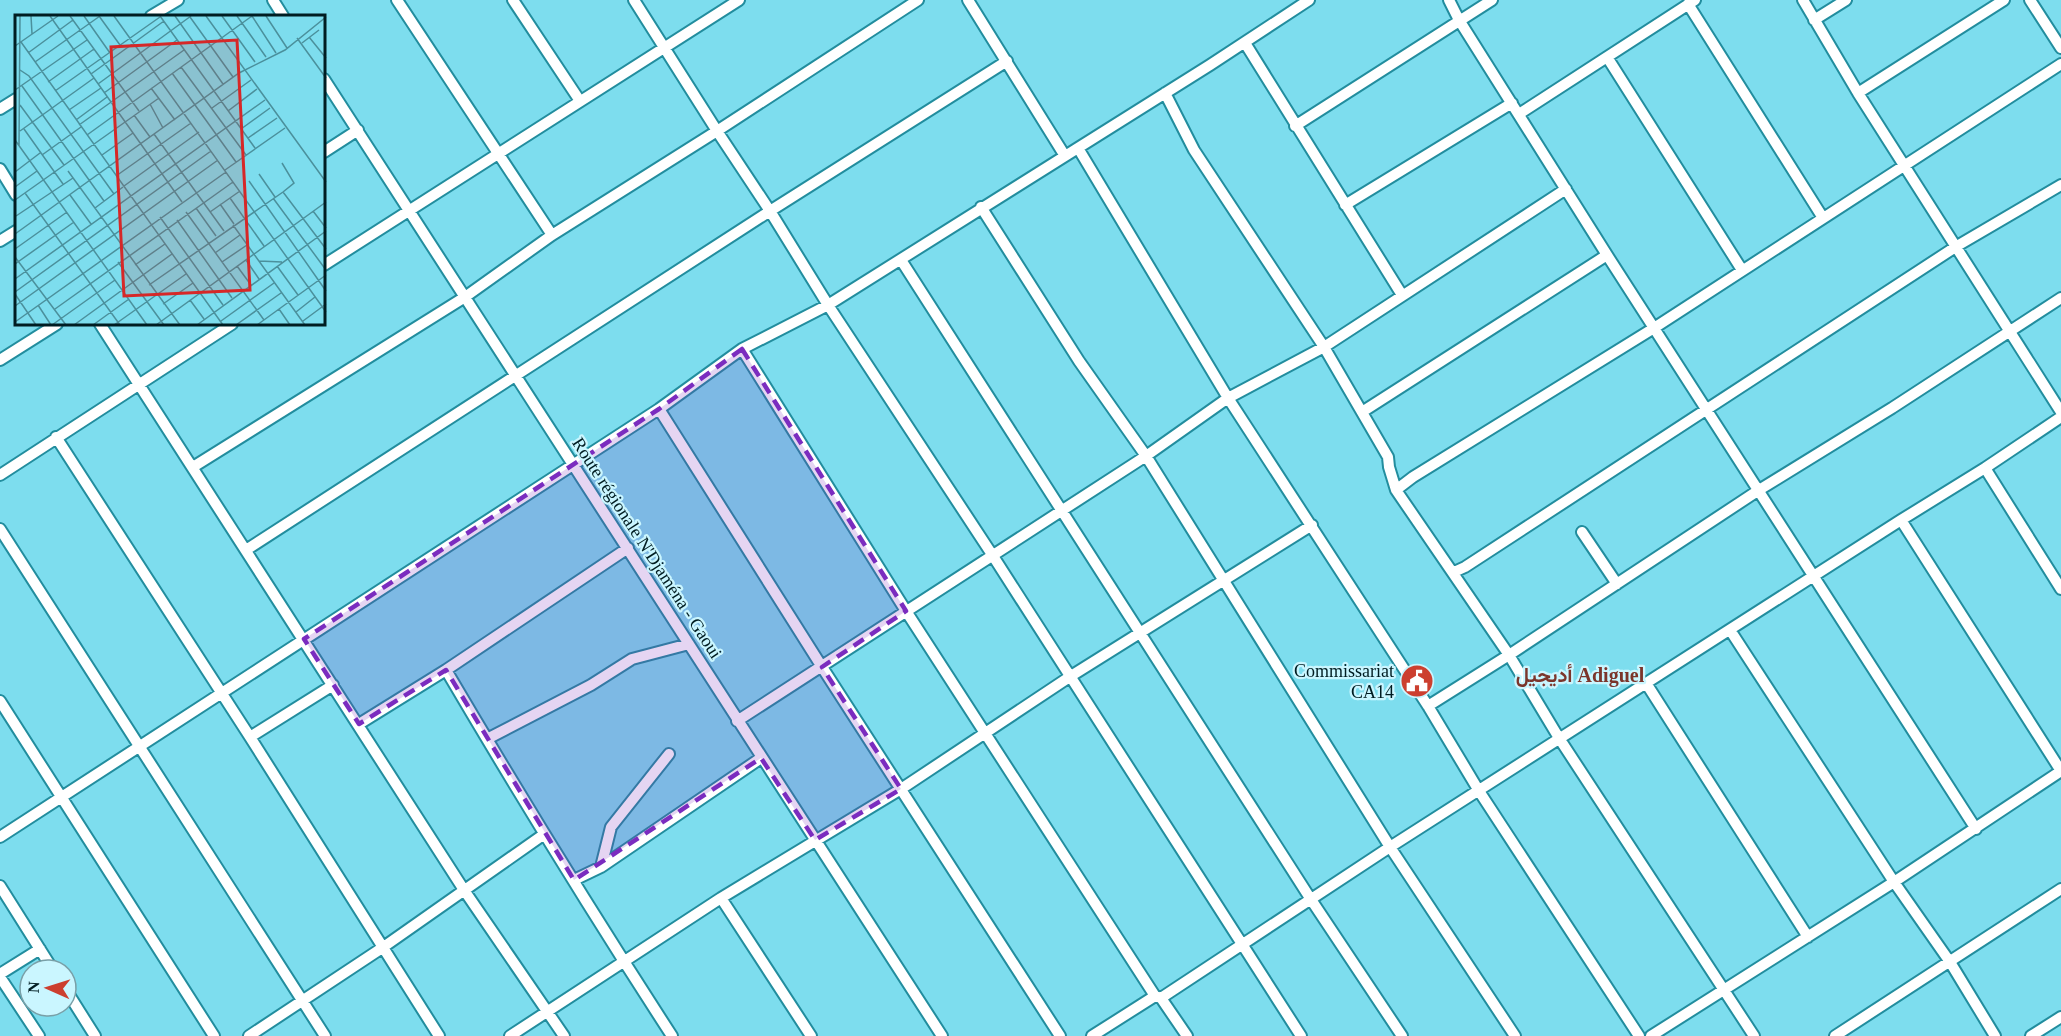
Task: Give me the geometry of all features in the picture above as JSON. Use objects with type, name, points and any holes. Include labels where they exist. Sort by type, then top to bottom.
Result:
[{"type":"street","points":[[153,15],[178,0]]},
{"type":"street","points":[[273,0],[282,15]]},
{"type":"street","points":[[397,0],[552,235]]},
{"type":"street","points":[[513,0],[580,101]]},
{"type":"street","points":[[634,0],[828,305],[1071,676],[1301,1036]]},
{"type":"street","points":[[194,467],[465,297],[552,235],[918,0]]},
{"type":"street","points":[[968,0],[1065,156]]},
{"type":"street","points":[[0,837],[659,409],[742,349],[828,305],[1245,43],[1309,0]]},
{"type":"street","points":[[1449,0],[1459,20],[1607,255],[1976,829]]},
{"type":"street","points":[[1295,126],[1492,0]]},
{"type":"street","points":[[1803,0],[1858,93],[1958,246],[2061,412]]},
{"type":"street","points":[[1814,20],[1846,0]]},
{"type":"street","points":[[1858,93],[2004,0]]},
{"type":"street","points":[[2031,0],[2061,48]]},
{"type":"street","points":[[326,263],[735,1]]},
{"type":"street","points":[[1519,114],[1692,2],[1823,218]]},
{"type":"street","points":[[1245,43],[1402,295]]},
{"type":"street","points":[[1607,57],[1742,270]]},
{"type":"street","points":[[246,550],[770,211],[1007,61]]},
{"type":"street","points":[[1396,490],[1413,477],[1654,328],[2061,64]]},
{"type":"street","name":"Route régionale N'Djaména - Gaoui","points":[[326,82],[942,1036]]},
{"type":"street","points":[[1165,93],[1194,150],[1324,347],[1362,412],[1388,457],[1396,490],[1509,655],[1559,738],[1754,1036]]},
{"type":"street","points":[[0,109],[15,100]]},
{"type":"street","points":[[1345,206],[1512,103]]},
{"type":"street","points":[[326,151],[358,130]]},
{"type":"street","points":[[1078,148],[1228,398],[1428,706],[1479,792],[1639,1036]]},
{"type":"street","points":[[0,169],[15,193]]},
{"type":"street","points":[[1454,572],[1466,567],[1958,246],[2061,185]]},
{"type":"street","points":[[737,721],[1146,456],[1228,398],[1324,347],[1566,189]]},
{"type":"street","points":[[981,207],[1079,361],[1146,456],[1390,847],[1515,1036]]},
{"type":"street","points":[[0,241],[15,232]]},
{"type":"street","points":[[1362,412],[1607,255]]},
{"type":"street","points":[[901,260],[1310,898],[1402,1036]]},
{"type":"street","points":[[1428,706],[1759,490],[1892,408],[2061,298]]},
{"type":"street","points":[[0,360],[54,326]]},
{"type":"street","points":[[101,326],[464,890],[564,1036]]},
{"type":"street","points":[[0,475],[229,326]]},
{"type":"street","points":[[742,349],[985,733],[1158,997],[1187,1036]]},
{"type":"street","points":[[659,409],[1060,1036]]},
{"type":"street","points":[[1092,1036],[1158,997],[1479,792],[1559,738],[2061,417]]},
{"type":"street","points":[[56,437],[250,737],[439,1036]]},
{"type":"street","points":[[1984,468],[2061,589]]},
{"type":"street","points":[[1652,1036],[1976,829],[2061,771],[1900,520]]},
{"type":"street","points":[[510,1036],[722,898],[901,789],[1071,676],[1312,525]]},
{"type":"street","points":[[0,529],[326,1036]]},
{"type":"street","points":[[1581,532],[1617,584]]},
{"type":"street","points":[[359,724],[446,670],[628,548]]},
{"type":"street","points":[[1730,630],[1894,882],[1950,962],[1995,1036]]},
{"type":"street","points":[[487,739],[591,685],[632,659],[689,644]]},
{"type":"street","points":[[446,670],[543,835],[672,1036]]},
{"type":"street","points":[[1646,683],[1808,937]]},
{"type":"street","points":[[250,737],[333,685]]},
{"type":"street","points":[[0,701],[214,1036]]},
{"type":"street","points":[[601,867],[611,827],[669,754]]},
{"type":"street","points":[[574,880],[601,867],[761,758]]},
{"type":"street","points":[[249,1036],[382,948],[543,835]]},
{"type":"street","points":[[0,886],[46,958]]},
{"type":"street","points":[[1835,1036],[2061,889]]},
{"type":"street","points":[[722,898],[811,1036]]},
{"type":"street","points":[[39,1036],[0,975],[40,949]]},
{"type":"street","points":[[78,1009],[95,1036]]},
{"type":"street","points":[[2031,1036],[2061,1017]]},
{"type":"highlighted area","points":[[742,349],[906,611],[822,667],[901,789],[815,840],[761,758],[574,880],[446,670],[359,724],[304,639],[659,409]]},
{"type":"place","name":"Commissariat CA14","points":[[1417,681]]},
{"type":"district","name":"أديجيل Adiguel","points":[[1580,675]]}]
